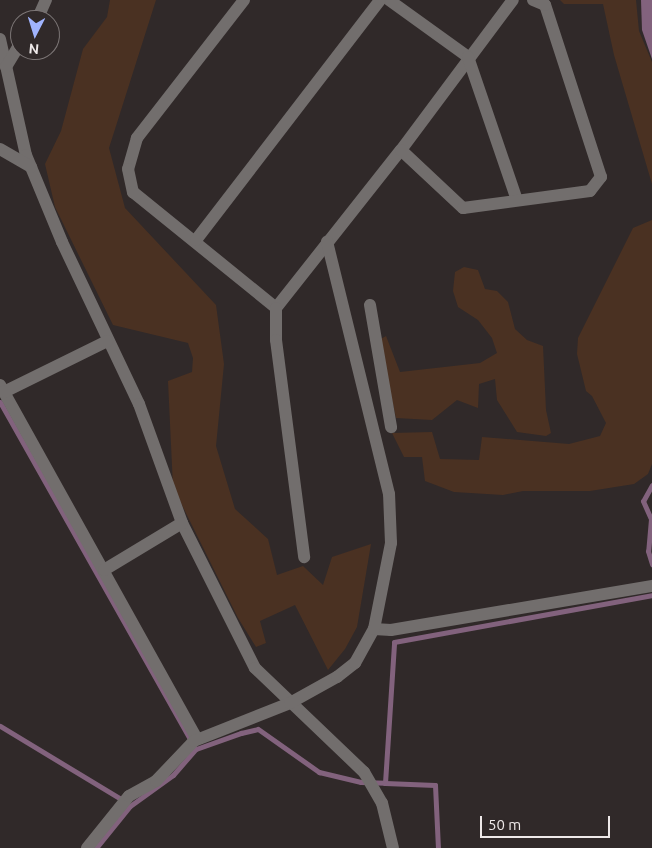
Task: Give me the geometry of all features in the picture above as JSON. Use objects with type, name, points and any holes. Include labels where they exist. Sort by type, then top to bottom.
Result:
[{"type":"street","points":[[244,0],[137,138],[128,169],[133,192],[196,240],[276,308]]},
{"type":"street","points":[[196,240],[380,0]]},
{"type":"street","points":[[389,0],[468,57],[517,200]]},
{"type":"street","points":[[304,557],[276,340],[276,308],[401,150],[468,57],[513,0]]},
{"type":"street","points":[[401,150],[463,208],[590,191],[601,177],[545,5],[533,0]]},
{"type":"street","points":[[0,39],[31,167],[107,341],[139,404],[182,523],[255,668],[364,772],[382,803],[394,848]]},
{"type":"street","points":[[6,68],[11,60]]},
{"type":"street","points":[[0,149],[31,167]]},
{"type":"street","points":[[87,848],[129,796],[156,781],[193,742],[290,703],[355,663],[374,629],[391,543],[389,494],[327,242]]},
{"type":"street","points":[[370,305],[390,427]]},
{"type":"street","points":[[107,341],[2,388],[104,570],[193,742]]},
{"type":"street","points":[[104,570],[182,523]]},
{"type":"street","points":[[374,629],[391,630],[652,586]]},
{"type":"shaded area","points":[[110,0],[156,0],[109,148],[125,208],[216,305],[224,364],[216,446],[235,509],[268,539],[277,575],[303,566],[323,585],[332,557],[371,544],[357,627],[345,649],[328,670],[295,605],[260,621],[266,643],[256,647],[238,618],[173,487],[168,381],[192,372],[193,358],[188,343],[113,325],[55,207],[45,164],[61,131],[83,49],[107,17]]},
{"type":"shaded area","points":[[560,0],[636,0],[639,31],[652,62],[652,184],[614,55],[603,4],[564,4]]},
{"type":"shaded area","points":[[641,0],[652,0],[652,59],[642,30]]},
{"type":"shaded area","points":[[652,220],[652,464],[648,474],[634,484],[590,491],[523,491],[503,495],[454,492],[425,481],[422,457],[404,457],[392,433],[432,432],[440,459],[479,460],[482,437],[569,444],[600,436],[606,423],[592,396],[586,391],[577,354],[578,338],[633,228]]},
{"type":"shaded area","points":[[464,267],[478,270],[485,289],[497,291],[508,302],[515,329],[527,340],[543,346],[546,410],[551,433],[546,436],[517,432],[497,400],[495,379],[479,384],[478,408],[457,400],[432,420],[396,418],[379,340],[386,336],[400,372],[480,363],[497,353],[492,338],[478,320],[458,307],[453,291],[455,272]]},
{"type":"waterway","points":[[0,402],[192,743]]},
{"type":"waterway","points":[[652,485],[643,501],[651,519],[648,551],[652,564]]},
{"type":"waterway","points":[[96,848],[130,806],[173,775],[196,749],[258,729],[319,772],[361,782],[385,783],[394,642],[652,595]]},
{"type":"waterway","points":[[0,726],[121,799]]},
{"type":"waterway","points":[[385,783],[435,785],[438,848]]}]
